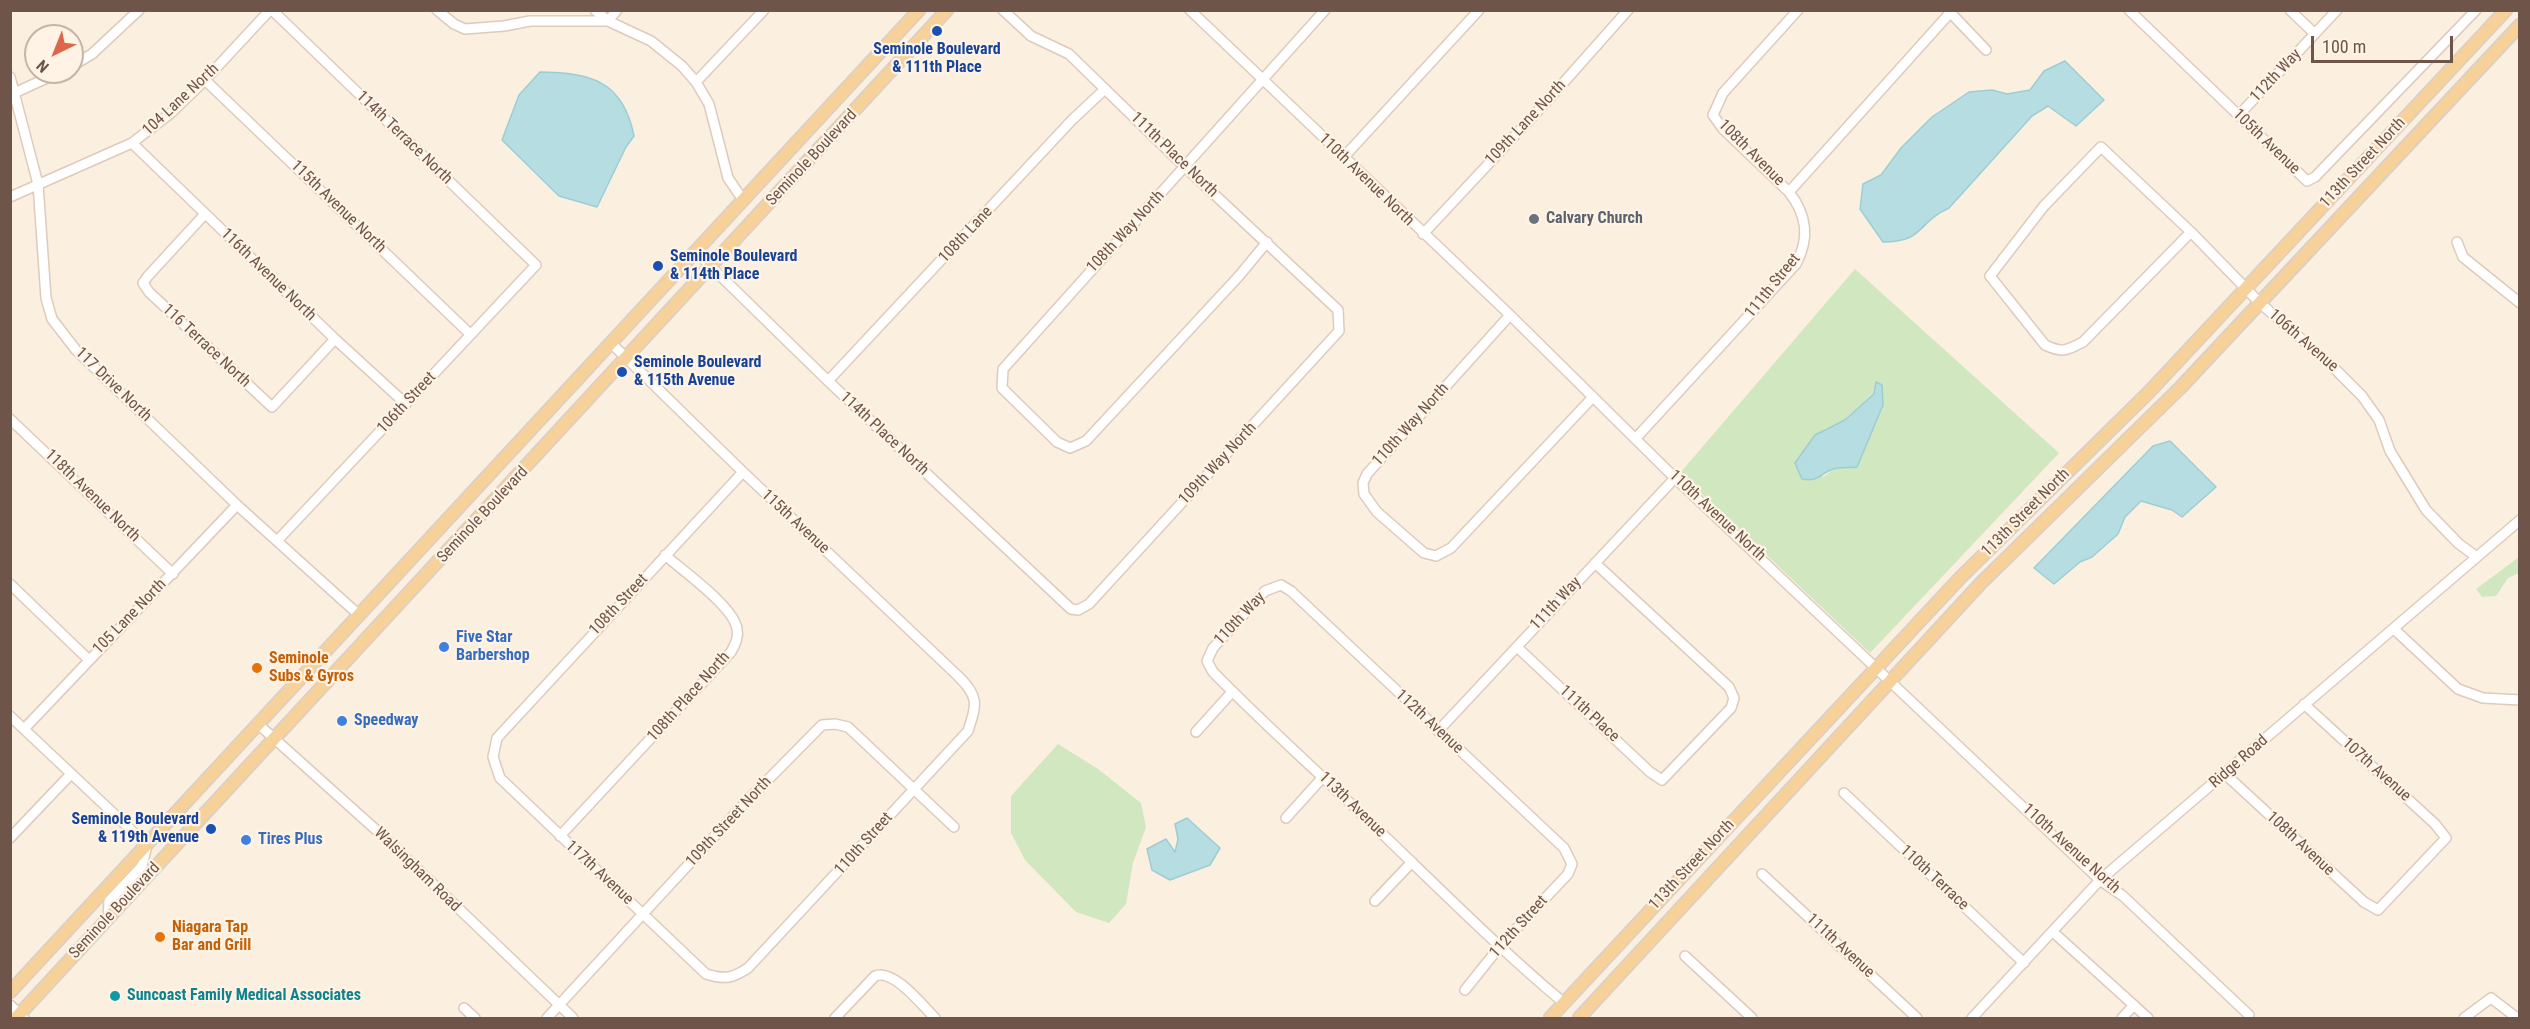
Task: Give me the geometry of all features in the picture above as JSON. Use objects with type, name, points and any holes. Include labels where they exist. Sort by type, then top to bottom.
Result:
[{"type":"main road","name":"Seminole Boulevard","points":[[10,992],[919,10]]},
{"type":"main road","name":"Seminole Boulevard","points":[[20,1017],[274,738],[947,10]]},
{"type":"main road","name":"113th Street North","points":[[1550,1018],[1876,666],[1960,578],[2149,392],[2506,10]]},
{"type":"main road","name":"113th Street North","points":[[1579,1018],[1981,583],[2181,387],[2520,25]]},
{"type":"main road","points":[[482,482],[498,498]]},
{"type":"street","points":[[84,59],[139,10]]},
{"type":"street","name":"104 Lane North","points":[[10,197],[132,143],[171,113],[271,10]]},
{"type":"street","name":"114th Terrace North","points":[[271,10],[536,265]]},
{"type":"street","points":[[437,10],[454,24],[465,29],[530,21],[608,21]]},
{"type":"street","points":[[595,10],[608,21],[651,40],[666,51],[696,82],[709,104],[728,178],[743,200]]},
{"type":"street","points":[[608,21],[617,10]]},
{"type":"street","points":[[696,82],[764,10]]},
{"type":"street","name":"111th Place North","points":[[1003,10],[1030,36],[1069,54],[1185,167],[1338,310]]},
{"type":"street","name":"110th Avenue North","points":[[1190,10],[1510,315],[1675,478],[2100,880],[2123,896],[2249,1015]]},
{"type":"street","points":[[1262,80],[1325,10]]},
{"type":"street","points":[[1343,158],[1479,10]]},
{"type":"street","name":"109th Lane North","points":[[1423,234],[1549,99],[1628,10]]},
{"type":"street","name":"108th Avenue","points":[[1789,192],[1723,129],[1713,115],[1722,93],[1798,10]]},
{"type":"street","name":"105th Avenue","points":[[2129,10],[2307,181],[2315,177],[2476,10]]},
{"type":"street","points":[[2290,10],[2315,34]]},
{"type":"street","name":"112th Way","points":[[2239,115],[2337,10]]},
{"type":"street","points":[[1789,192],[1949,12],[1986,50]]},
{"type":"street","name":"117 Drive North","points":[[10,77],[38,184],[46,298],[51,319],[76,350],[237,505],[359,615]]},
{"type":"street","name":"115th Avenue North","points":[[205,80],[470,334]]},
{"type":"street","name":"108th Way North","points":[[1262,80],[1003,369],[1002,388],[1057,442],[1070,448],[1086,441],[1239,276],[1267,242]]},
{"type":"street","points":[[13,94],[34,84]]},
{"type":"street","name":"108th Lane","points":[[828,381],[1071,120],[1105,89]]},
{"type":"street","name":"116th Avenue North","points":[[132,143],[335,339],[406,404]]},
{"type":"street","name":"106th Avenue","points":[[2191,232],[2083,342],[2069,349],[2057,351],[2044,345],[1990,276],[2044,206],[2101,147],[2191,232],[2260,303],[2331,364],[2362,396],[2379,420],[2390,451],[2426,510],[2459,544],[2477,557]]},
{"type":"street","name":"111th Street","points":[[1636,438],[1796,264],[1805,244],[1805,230],[1802,213],[1789,192]]},
{"type":"street","name":"116 Terrace North","points":[[205,214],[148,276],[143,283],[149,292],[273,407],[335,339]]},
{"type":"street","points":[[2457,242],[2463,257],[2520,303]]},
{"type":"street","name":"114th Place North","points":[[696,252],[828,381],[1071,609],[1078,610]]},
{"type":"street","name":"106th Street","points":[[278,541],[536,265]]},
{"type":"street","name":"109th Way North","points":[[1078,610],[1095,598],[1321,353],[1340,331],[1338,310]]},
{"type":"street","name":"110th Way North","points":[[1510,315],[1367,474],[1363,483],[1364,494],[1377,512],[1424,553],[1436,556],[1451,548],[1593,397]]},
{"type":"street","name":"115th Avenue","points":[[611,343],[958,676],[972,690],[975,702]]},
{"type":"street","name":"118th Avenue North","points":[[10,419],[173,574]]},
{"type":"street","name":"108th Street","points":[[497,738],[743,472]]},
{"type":"street","name":"111th Way","points":[[1438,731],[1675,478]]},
{"type":"street","name":"105 Lane North","points":[[24,729],[88,659],[173,574],[237,505]]},
{"type":"street","name":"Ridge Road","points":[[1972,1018],[2100,880],[2520,520]]},
{"type":"street","name":"108th Place North","points":[[560,836],[731,652],[737,641],[735,621],[724,607],[666,555]]},
{"type":"street","name":"111th Place","points":[[1517,647],[1650,772],[1662,780],[1731,708],[1734,698],[1729,687],[1595,562]]},
{"type":"street","points":[[10,585],[88,659]]},
{"type":"street","name":"110th Way","points":[[1207,661],[1213,648],[1265,591],[1281,585]]},
{"type":"street","name":"112th Avenue","points":[[1281,585],[1291,591],[1564,848],[1572,864]]},
{"type":"street","points":[[2394,629],[2458,689],[2483,698],[2520,700]]},
{"type":"street","name":"113th Avenue","points":[[1207,661],[1213,672],[1232,692],[1564,1003]]},
{"type":"street","points":[[1196,732],[1232,692]]},
{"type":"street","name":"110th Street","points":[[738,976],[748,968],[968,731],[975,702]]},
{"type":"street","name":"107th Avenue","points":[[2304,704],[2435,824],[2446,838],[2378,910]]},
{"type":"street","points":[[10,716],[147,845],[141,866],[109,901],[108,919]]},
{"type":"street","name":"Walsingham Road","points":[[258,724],[384,837],[573,1018]]},
{"type":"street","name":"109th Street North","points":[[547,1018],[644,916],[747,801],[822,725],[835,724],[848,727],[914,788]]},
{"type":"street","name":"117th Avenue","points":[[497,738],[493,757],[500,778],[706,974],[717,977],[738,976]]},
{"type":"street","points":[[10,838],[71,774]]},
{"type":"street","name":"108th Avenue","points":[[2225,774],[2364,902],[2378,910]]},
{"type":"street","points":[[1286,818],[1323,777]]},
{"type":"street","points":[[914,788],[954,827]]},
{"type":"street","name":"110th Terrace","points":[[1844,793],[2024,963]]},
{"type":"street","points":[[1375,901],[1412,862]]},
{"type":"street","name":"112th Street","points":[[1465,990],[1501,945],[1568,874],[1572,864]]},
{"type":"street","name":"111th Avenue","points":[[1762,874],[1917,1018]]},
{"type":"street","points":[[2053,932],[2148,1018]]},
{"type":"street","points":[[1685,956],[1752,1018]]},
{"type":"street","points":[[835,1018],[875,976],[880,974],[892,977],[935,1018]]},
{"type":"street","points":[[2464,1018],[2491,998],[2517,1018]]},
{"type":"street","points":[[10,1005],[20,1017]]},
{"type":"street","points":[[2122,1018],[2134,1005]]},
{"type":"street","points":[[464,1008],[475,1018]]},
{"type":"green space","points":[[1855,269],[2059,453],[1870,653],[1680,473]],"holes":[[[1874,394],[1883,405],[1857,467],[1835,468],[1823,477],[1824,429],[1845,420]]]},
{"type":"green space","points":[[2519,557],[2519,573],[2508,578],[2496,596],[2482,597],[2476,589]]},
{"type":"green space","points":[[1058,744],[1098,769],[1141,803],[1146,827],[1133,863],[1126,904],[1109,923],[1076,912],[1025,860],[1011,833],[1011,796]]},
{"type":"water","points":[[2065,61],[2104,100],[2076,126],[2048,106],[2032,116],[1949,208],[1939,213],[1907,239],[1883,242],[1860,209],[1863,184],[1881,175],[1901,148],[1932,117],[1969,92],[1992,90],[2007,94],[2030,90],[2044,71]]},
{"type":"water","points":[[540,72],[574,75],[602,83],[613,91],[629,117],[634,136],[626,147],[597,207],[559,196],[502,140],[519,95]]},
{"type":"water","points":[[1876,382],[1882,385],[1883,405],[1857,467],[1832,469],[1817,478],[1802,479],[1795,463],[1815,435],[1845,420],[1874,394]]},
{"type":"water","points":[[2170,441],[2216,487],[2182,517],[2172,510],[2141,501],[2125,517],[2118,534],[2092,557],[2080,562],[2054,584],[2034,568],[2153,446]]},
{"type":"water","points":[[1187,818],[1220,848],[1210,865],[1170,880],[1152,870],[1147,849],[1166,839],[1175,852],[1178,839],[1175,824]]},
{"type":"place","name":"Seminole Boulevard & 111th Place","points":[[937,31]]},
{"type":"place","name":"Calvary Church","points":[[1534,219]]},
{"type":"place","name":"Seminole Boulevard & 114th Place","points":[[658,266]]},
{"type":"place","name":"Seminole Boulevard & 115th Avenue","points":[[622,372]]},
{"type":"place","name":"Five Star Barbershop","points":[[444,647]]},
{"type":"place","name":"Seminole Subs & Gyros","points":[[257,668]]},
{"type":"place","name":"Speedway","points":[[342,721]]},
{"type":"place","name":"Seminole Boulevard & 119th Avenue","points":[[211,829]]},
{"type":"place","name":"Tires Plus","points":[[246,840]]},
{"type":"place","name":"Niagara Tap Bar and Grill","points":[[160,937]]},
{"type":"place","name":"Suncoast Family Medical Associates","points":[[115,996]]}]
